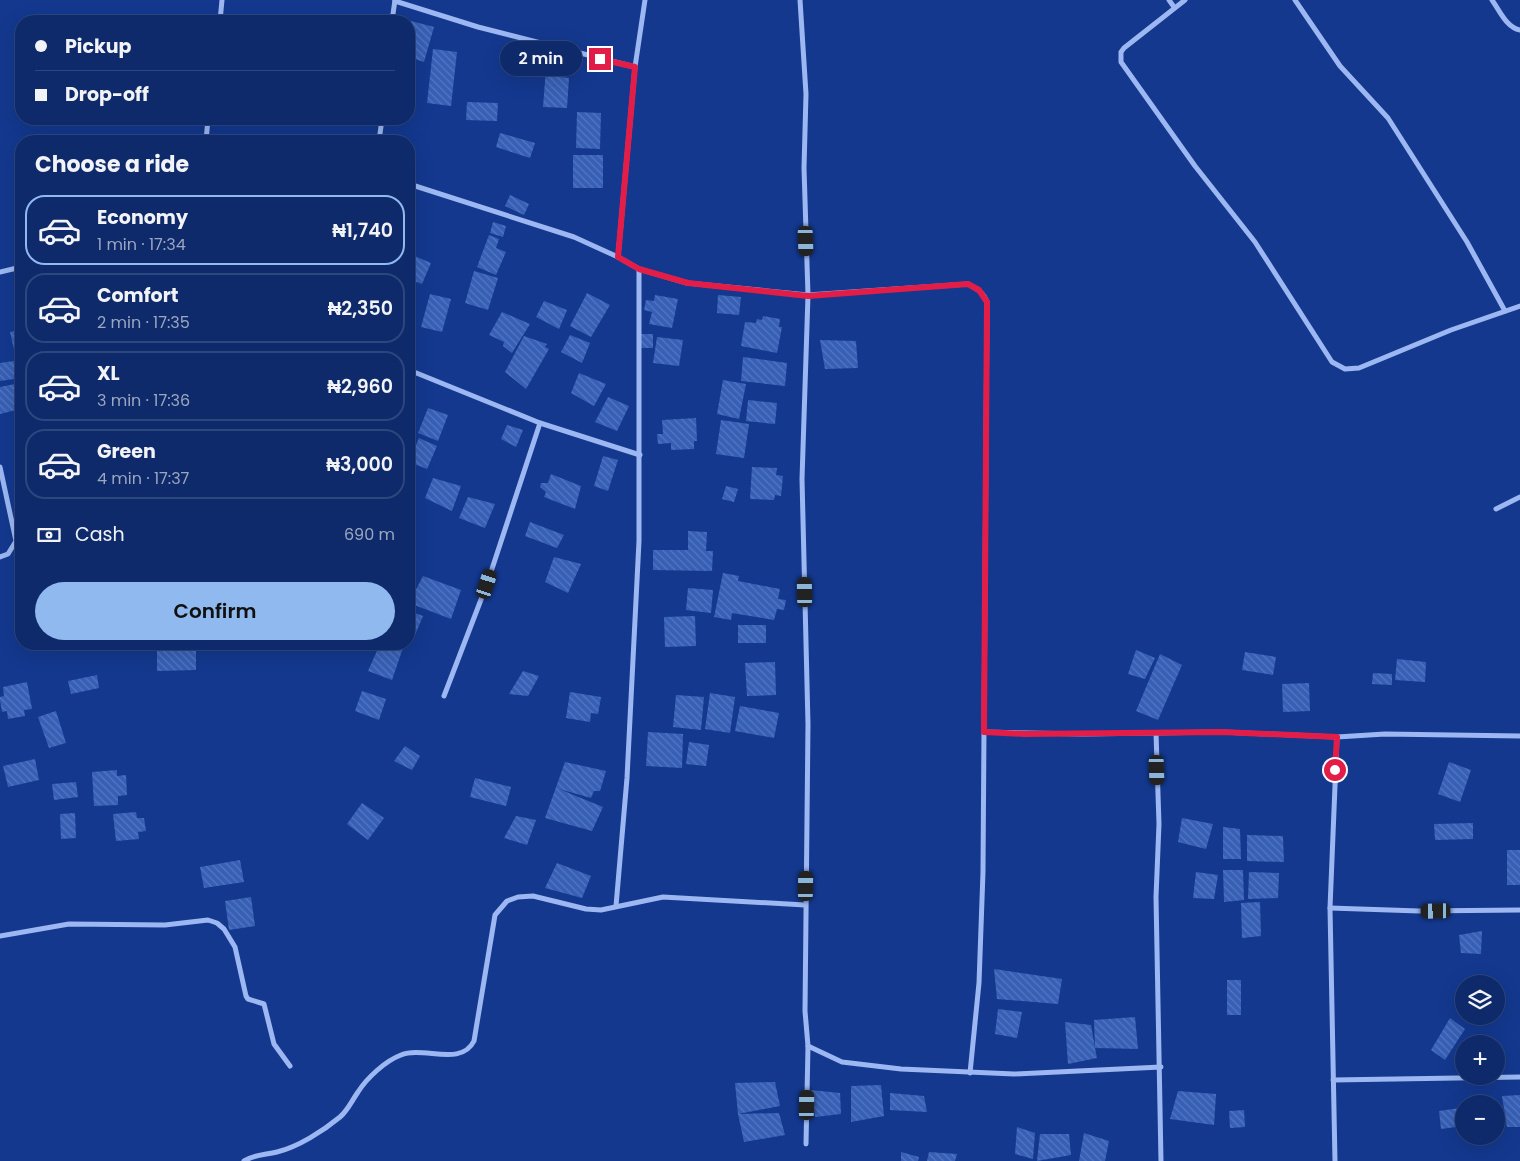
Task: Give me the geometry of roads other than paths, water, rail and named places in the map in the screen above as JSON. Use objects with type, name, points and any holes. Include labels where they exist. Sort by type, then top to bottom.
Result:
[{"type":"street","points":[[221,15],[222,0]]},
{"type":"street","points":[[618,257],[635,67],[645,0]]},
{"type":"street","points":[[800,0],[806,94],[804,168],[808,296],[802,479],[808,724],[805,1011],[808,1046],[806,1144]]},
{"type":"street","points":[[1169,0],[1174,8]]},
{"type":"street","points":[[1185,0],[1124,48],[1120,52],[1121,62],[1194,166],[1255,242],[1332,362],[1345,369],[1359,368],[1451,330],[1520,306]]},
{"type":"street","points":[[1296,0],[1340,66],[1388,118],[1467,242],[1505,311]]},
{"type":"street","points":[[1492,0],[1507,22],[1514,29],[1520,30]]},
{"type":"street","points":[[393,15],[395,1],[478,27],[635,67]]},
{"type":"street","points":[[415,186],[574,237],[639,269],[688,283],[808,296],[968,284],[979,290],[987,302],[983,872],[979,982],[970,1073]]},
{"type":"street","points":[[0,272],[15,268]]},
{"type":"street","points":[[616,906],[627,778],[639,541],[639,269]]},
{"type":"street","points":[[415,372],[540,423],[640,455]]},
{"type":"street","points":[[444,696],[487,584],[540,423]]},
{"type":"street","points":[[0,467],[15,537]]},
{"type":"street","points":[[1496,509],[1520,498]]},
{"type":"street","points":[[0,556],[8,554],[15,544]]},
{"type":"street","points":[[984,732],[1025,734],[1222,732],[1337,737],[1385,734],[1520,736]]},
{"type":"street","points":[[1156,733],[1159,824],[1156,897],[1161,1067],[1161,1161]]},
{"type":"street","points":[[1335,1161],[1330,908],[1337,737]]},
{"type":"street","points":[[244,1161],[254,1155],[276,1152],[294,1146],[338,1119],[348,1109],[364,1083],[386,1064],[401,1055],[417,1052],[459,1055],[471,1048],[474,1040],[495,915],[506,901],[518,897],[533,896],[586,909],[601,910],[663,897],[806,905]]},
{"type":"street","points":[[1330,908],[1420,911],[1520,910]]},
{"type":"street","points":[[0,936],[69,924],[166,926],[208,920],[217,923],[236,947],[248,1000],[264,1004],[274,1044],[290,1066]]},
{"type":"street","points":[[808,1046],[848,1063],[970,1073],[1060,1073],[1161,1067]]},
{"type":"street","points":[[1333,1080],[1520,1077]]}]
